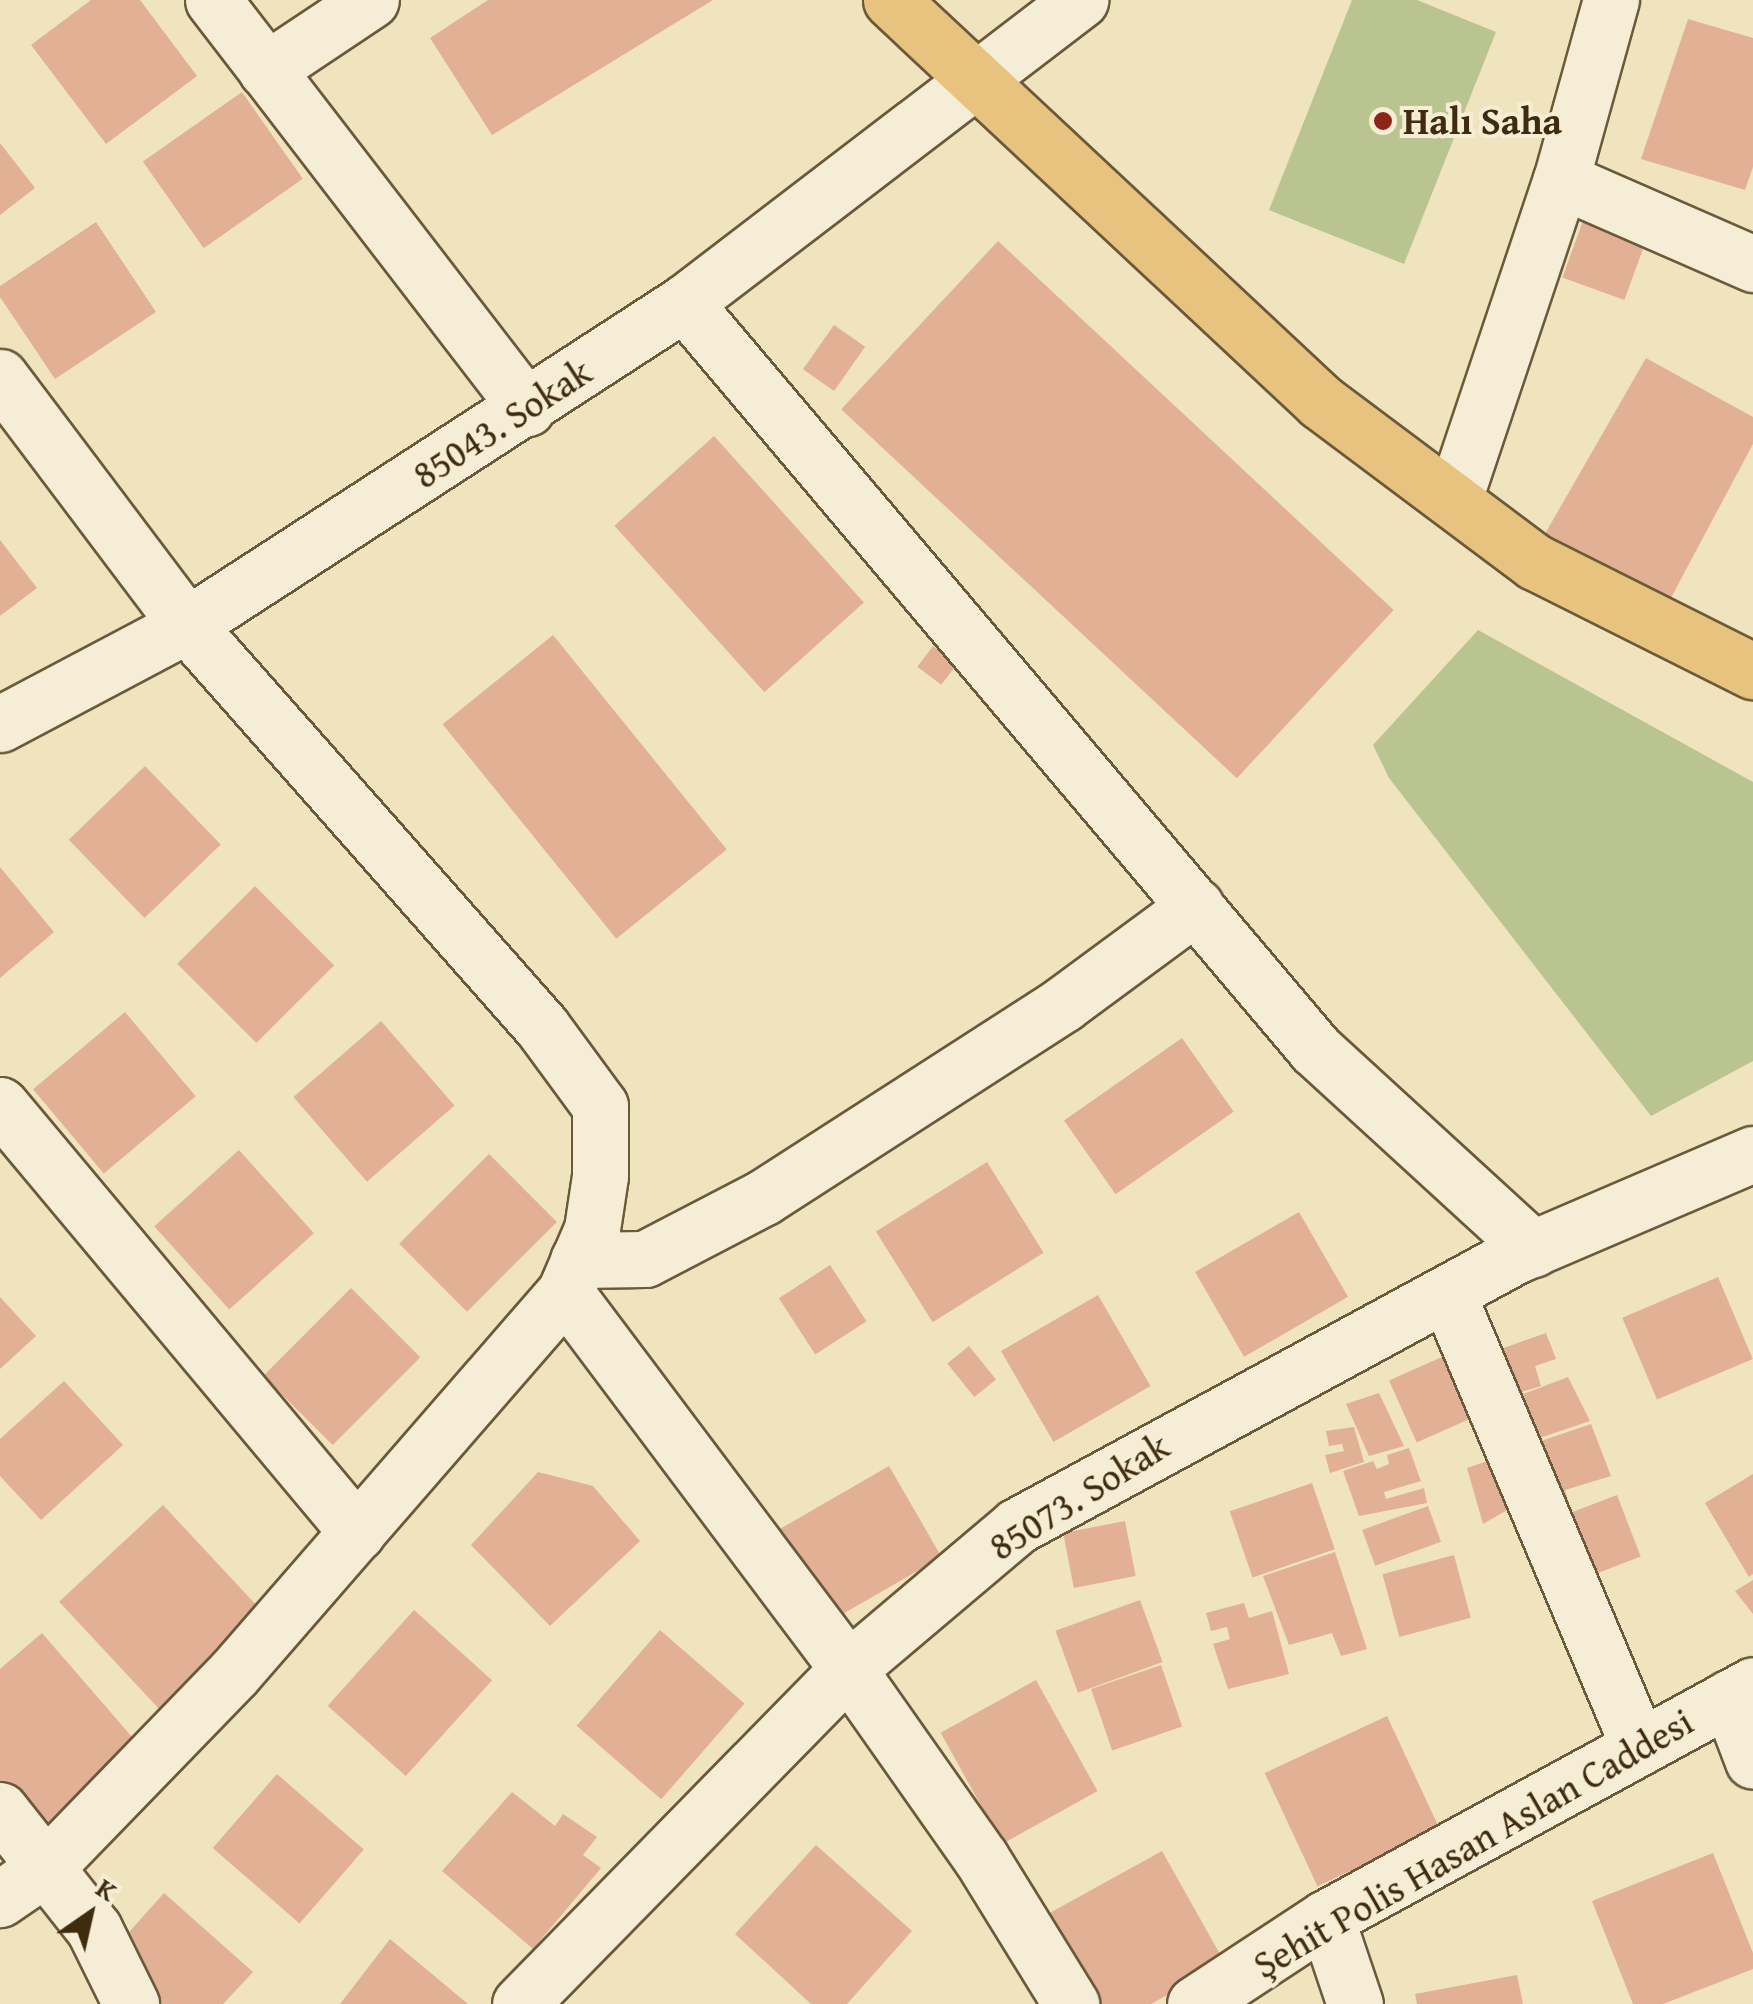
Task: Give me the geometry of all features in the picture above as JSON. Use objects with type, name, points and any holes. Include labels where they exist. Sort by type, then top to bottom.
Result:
[{"type":"main road","points":[[891,0],[1321,402],[1535,562],[1753,671]]},
{"type":"street","points":[[213,0],[526,408]]},
{"type":"street","points":[[266,70],[371,0]]},
{"type":"street","name":"85043. Sokak","points":[[0,724],[187,624],[684,303],[1080,0]]},
{"type":"street","points":[[1454,500],[1561,180],[1611,0]]},
{"type":"street","points":[[1561,180],[1753,264]]},
{"type":"street","points":[[684,303],[1315,1049],[1533,1249]]},
{"type":"street","points":[[0,377],[187,624],[542,1027],[600,1106],[600,1176],[592,1229],[571,1276],[234,1673],[45,1868],[0,1899]]},
{"type":"street","points":[[571,1276],[645,1259],[749,1205],[1063,1004],[1196,906]]},
{"type":"street","points":[[0,1105],[357,1532]]},
{"type":"street","name":"85073. Sokak","points":[[520,2004],[848,1668],[1016,1526],[1354,1338],[1448,1295],[1533,1249],[1753,1154]]},
{"type":"street","points":[[571,1276],[981,1858],[1071,2004]]},
{"type":"street","points":[[1448,1295],[1639,1747]]},
{"type":"street","points":[[1741,1691],[1753,1761]]},
{"type":"street","name":"Şehit Polis Hasan Aslan Caddesi","points":[[1196,2004],[1326,1918],[1741,1691]]},
{"type":"street","points":[[0,1810],[94,1929],[131,2004]]},
{"type":"street","points":[[1326,1918],[1355,2004]]},
{"type":"green space","name":"Halı Saha","points":[[1352,0],[1417,0],[1496,32],[1404,264],[1269,210]]},
{"type":"green space","points":[[1478,630],[1753,782],[1753,1061],[1651,1116],[1389,778],[1373,745]]},
{"type":"building","points":[[91,0],[140,0],[197,76],[106,144],[31,45]]},
{"type":"building","points":[[488,0],[713,0],[492,135],[430,38]]},
{"type":"building","points":[[1688,19],[1753,38],[1753,167],[1745,190],[1641,159]]},
{"type":"building","points":[[242,92],[303,179],[204,248],[143,161]]},
{"type":"building","points":[[0,143],[35,188],[0,215]]},
{"type":"building","points":[[1588,207],[1650,230],[1624,300],[1562,277]]},
{"type":"building","points":[[96,222],[156,312],[55,379],[0,297],[0,286]]},
{"type":"building","points":[[998,241],[1394,610],[1237,778],[841,409]]},
{"type":"building","points":[[834,325],[865,347],[834,391],[803,369]]},
{"type":"building","points":[[1646,358],[1753,417],[1753,444],[1665,609],[1542,539]]},
{"type":"building","points":[[714,436],[864,602],[764,692],[614,526]]},
{"type":"building","points":[[0,540],[37,588],[0,616]]},
{"type":"building","points":[[553,635],[727,849],[616,939],[443,724]]},
{"type":"building","points":[[933,646],[957,664],[941,685],[917,667]]},
{"type":"building","points":[[145,766],[221,844],[144,918],[69,840]]},
{"type":"building","points":[[0,867],[54,932],[0,978]]},
{"type":"building","points":[[255,886],[334,965],[256,1043],[177,964]]},
{"type":"building","points":[[125,1012],[196,1096],[104,1173],[33,1089]]},
{"type":"building","points":[[381,1021],[454,1106],[367,1182],[293,1097]]},
{"type":"building","points":[[1182,1038],[1234,1112],[1116,1194],[1064,1121]]},
{"type":"building","points":[[239,1150],[314,1233],[229,1310],[154,1226]]},
{"type":"building","points":[[489,1154],[557,1222],[467,1312],[399,1244]]},
{"type":"building","points":[[987,1162],[1044,1253],[933,1322],[876,1231]]},
{"type":"building","points":[[1299,1212],[1348,1297],[1244,1357],[1195,1272]]},
{"type":"building","points":[[830,1265],[866,1321],[815,1354],[779,1298]]},
{"type":"building","points":[[1718,1277],[1753,1359],[1657,1400],[1622,1318]]},
{"type":"building","points":[[351,1288],[420,1357],[333,1445],[263,1376]]},
{"type":"building","points":[[1098,1295],[1150,1386],[1054,1442],[1001,1351]]},
{"type":"building","points":[[0,1297],[36,1336],[0,1369]]},
{"type":"building","points":[[1546,1333],[1556,1359],[1535,1366],[1541,1386],[1502,1398],[1484,1355]]},
{"type":"building","points":[[969,1346],[996,1379],[974,1397],[947,1364]]},
{"type":"building","points":[[1453,1352],[1481,1414],[1417,1443],[1389,1380]]},
{"type":"building","points":[[1568,1377],[1590,1421],[1522,1444],[1508,1400]]},
{"type":"building","points":[[64,1381],[123,1445],[41,1520],[0,1476],[0,1439]]},
{"type":"building","points":[[1379,1393],[1404,1446],[1369,1456],[1346,1404]]},
{"type":"building","points":[[1591,1424],[1611,1476],[1565,1490],[1570,1507],[1548,1515],[1523,1447]]},
{"type":"building","points":[[1354,1427],[1364,1462],[1330,1473],[1325,1455],[1344,1451],[1342,1444],[1329,1446],[1326,1431]]},
{"type":"building","points":[[1409,1448],[1421,1481],[1384,1492],[1386,1499],[1424,1488],[1427,1503],[1359,1516],[1343,1471],[1373,1461],[1377,1469],[1389,1464],[1387,1455]]},
{"type":"building","points":[[1508,1454],[1523,1501],[1483,1524],[1467,1468]]},
{"type":"building","points":[[889,1466],[941,1557],[828,1622],[776,1532]]},
{"type":"building","points":[[538,1472],[593,1486],[640,1541],[550,1626],[471,1545]]},
{"type":"building","points":[[1753,1474],[1753,1574],[1749,1577],[1705,1503]]},
{"type":"building","points":[[1312,1483],[1335,1549],[1253,1578],[1230,1511]]},
{"type":"building","points":[[1617,1495],[1641,1557],[1575,1582],[1552,1520]]},
{"type":"building","points":[[163,1505],[265,1614],[161,1711],[59,1602]]},
{"type":"building","points":[[1428,1506],[1441,1542],[1375,1566],[1362,1530]]},
{"type":"building","points":[[1125,1521],[1136,1576],[1074,1588],[1063,1533]]},
{"type":"building","points":[[1335,1552],[1367,1649],[1341,1656],[1332,1633],[1289,1645],[1263,1576]]},
{"type":"building","points":[[1454,1555],[1471,1618],[1399,1637],[1383,1574]]},
{"type":"building","points":[[1753,1580],[1753,1614],[1735,1591]]},
{"type":"building","points":[[1140,1600],[1163,1662],[1078,1693],[1055,1631]]},
{"type":"building","points":[[1244,1603],[1249,1618],[1272,1611],[1289,1674],[1228,1689],[1213,1644],[1230,1639],[1227,1627],[1211,1631],[1206,1613]]},
{"type":"building","points":[[414,1610],[492,1680],[406,1776],[328,1706]]},
{"type":"building","points":[[660,1630],[745,1703],[661,1799],[577,1726]]},
{"type":"building","points":[[42,1633],[139,1745],[38,1832],[0,1788],[0,1669]]},
{"type":"building","points":[[1161,1665],[1182,1726],[1112,1751],[1091,1689]]},
{"type":"building","points":[[1036,1680],[1098,1791],[1002,1844],[941,1733]]},
{"type":"building","points":[[1387,1716],[1440,1829],[1317,1886],[1265,1773]]},
{"type":"building","points":[[277,1774],[364,1849],[299,1923],[213,1848]]},
{"type":"building","points":[[512,1792],[555,1826],[563,1814],[597,1837],[583,1855],[601,1868],[533,1949],[442,1871]]},
{"type":"building","points":[[816,1845],[912,1931],[847,2004],[811,2004],[735,1934]]},
{"type":"building","points":[[1162,1851],[1225,1963],[1151,2004],[1084,2004],[1037,1920]]},
{"type":"building","points":[[1713,1853],[1753,1953],[1753,1969],[1663,2004],[1633,2004],[1592,1901]]},
{"type":"building","points":[[164,1893],[253,1972],[223,2004],[154,2004],[122,1940]]},
{"type":"building","points":[[390,1939],[468,2004],[340,2004]]},
{"type":"building","points":[[1517,1975],[1523,2004],[1417,2004],[1415,1994]]},
{"type":"place","name":"Halı Saha","points":[[1383,121]]}]
